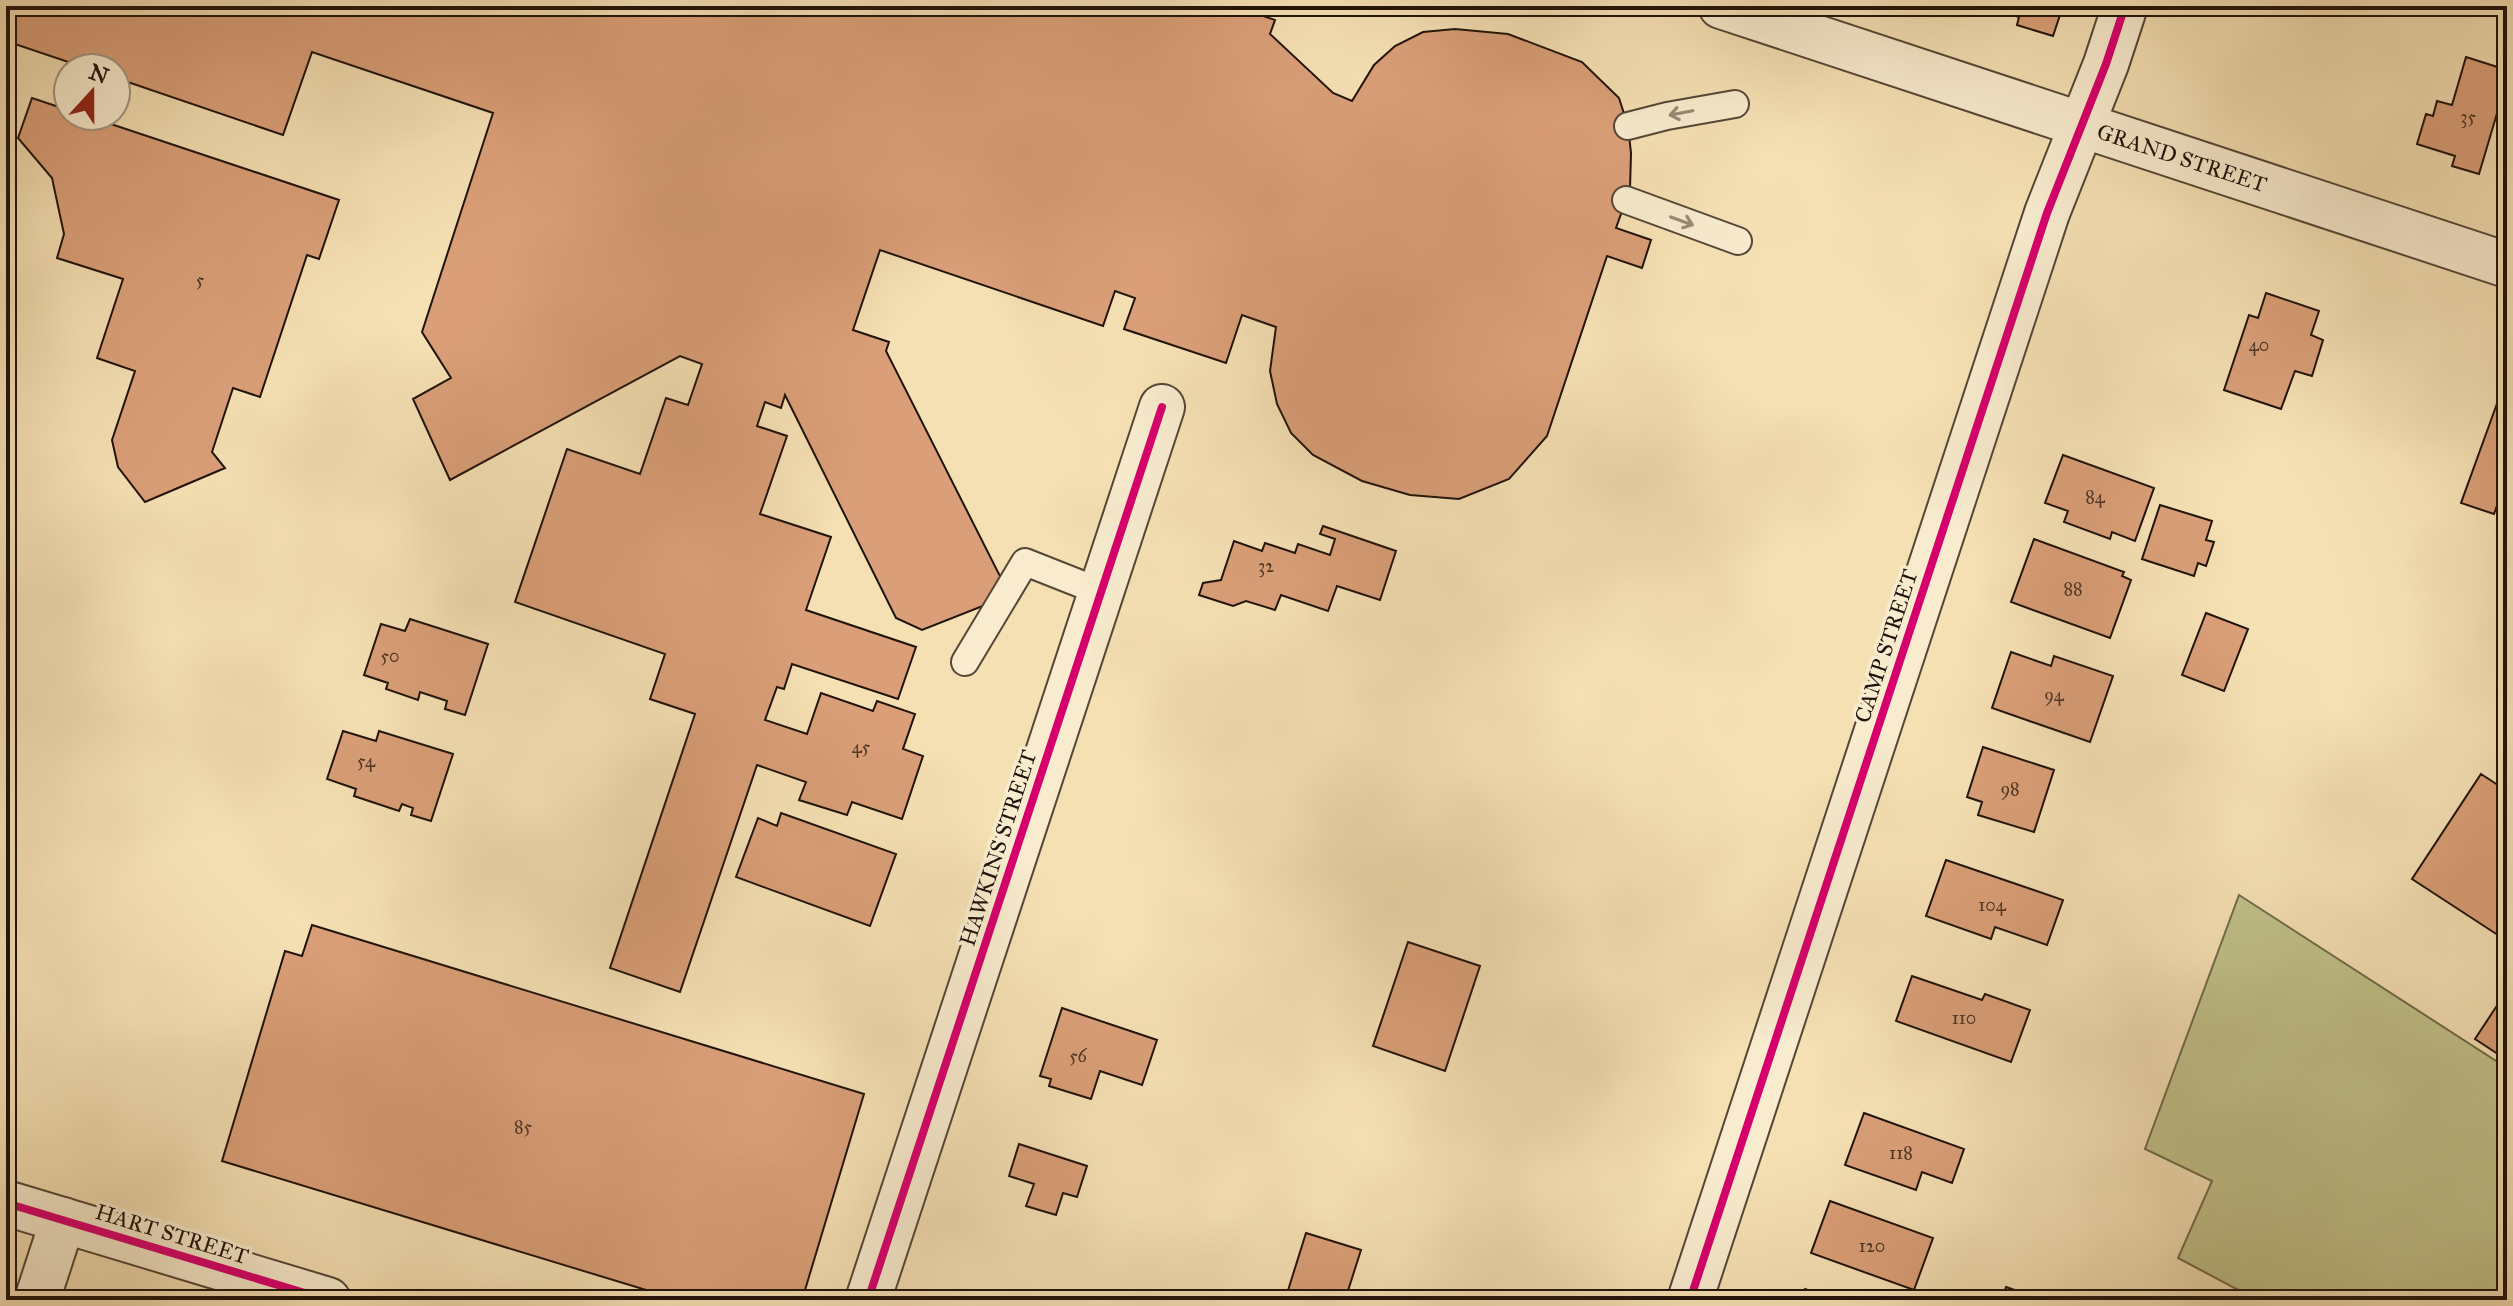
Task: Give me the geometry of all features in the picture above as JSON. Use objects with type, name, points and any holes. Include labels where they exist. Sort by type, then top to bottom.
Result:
[{"type":"street","name":"GRAND STREET","points":[[1721,6],[2507,265]]},
{"type":"street","name":"CAMP STREET","points":[[1690,1300],[2047,213],[2106,64],[2125,6]]},
{"type":"street","name":"HAWKINS STREET","points":[[868,1300],[1162,407]]},
{"type":"street","name":"HART STREET","points":[[6,1203],[328,1300]]},
{"type":"street","points":[[37,1300],[63,1220]]},
{"type":"lane","points":[[1628,126],[1735,104]]},
{"type":"lane","points":[[1626,200],[1738,241]]},
{"type":"lane","points":[[965,662],[1025,562],[1101,592]]},
{"type":"green space","points":[[2239,895],[2507,1068],[2507,1300],[2257,1300],[2178,1258],[2212,1181],[2145,1149]]},
{"type":"building","points":[[6,6],[1234,6],[1275,20],[1270,34],[1333,93],[1352,101],[1374,65],[1395,46],[1423,32],[1455,29],[1508,34],[1582,62],[1619,98],[1628,126],[1631,153],[1630,189],[1616,228],[1651,240],[1642,268],[1607,256],[1547,436],[1509,479],[1459,499],[1410,495],[1362,481],[1313,455],[1291,433],[1277,404],[1270,371],[1276,327],[1242,315],[1226,363],[1124,329],[1135,298],[1115,291],[1103,326],[880,250],[853,330],[889,342],[886,351],[1003,582],[998,600],[922,630],[896,618],[785,395],[781,408],[765,402],[757,426],[787,436],[760,514],[831,537],[806,610],[916,647],[898,699],[792,664],[784,689],[777,687],[765,720],[807,734],[821,693],[873,711],[877,701],[915,714],[903,749],[923,756],[902,819],[852,802],[847,815],[799,800],[806,782],[757,765],[680,992],[610,968],[695,714],[650,699],[665,654],[515,602],[567,449],[640,474],[666,398],[688,405],[702,364],[680,356],[450,480],[413,399],[451,378],[422,332],[493,113],[312,52],[283,135],[132,83],[132,52],[52,52],[52,57],[6,41]]},
{"type":"building","points":[[1982,6],[2063,6],[2053,36],[2017,25],[2019,17]]},
{"type":"building","points":[[2466,57],[2507,70],[2507,113],[2498,110],[2479,174],[2452,166],[2455,156],[2417,144],[2426,114],[2433,116],[2437,101],[2452,105]]},
{"type":"building","points":[[32,98],[52,105],[52,132],[132,131],[339,200],[319,259],[307,255],[260,397],[233,388],[212,452],[225,468],[145,502],[118,467],[112,440],[135,371],[97,358],[123,279],[57,258],[64,234],[52,178],[18,138]]},
{"type":"building","points":[[2266,293],[2319,311],[2311,335],[2323,340],[2312,376],[2295,371],[2281,409],[2224,390],[2249,315],[2258,318]]},
{"type":"building","points":[[2507,376],[2507,478],[2494,514],[2461,503]]},
{"type":"building","points":[[2063,455],[2154,488],[2135,541],[2112,532],[2110,539],[2064,522],[2068,511],[2045,503]]},
{"type":"building","points":[[2160,505],[2212,521],[2206,540],[2214,542],[2206,566],[2198,563],[2194,576],[2142,559]]},
{"type":"building","points":[[1323,526],[1396,551],[1380,600],[1337,586],[1328,611],[1281,595],[1275,610],[1246,601],[1233,606],[1199,595],[1203,583],[1221,580],[1234,541],[1262,551],[1265,543],[1295,553],[1298,544],[1330,555],[1335,539],[1320,534]]},
{"type":"building","points":[[2034,539],[2124,572],[2122,576],[2131,580],[2110,638],[2011,602]]},
{"type":"building","points":[[2206,613],[2248,629],[2224,691],[2182,675]]},
{"type":"building","points":[[410,619],[488,644],[465,715],[445,709],[447,701],[420,692],[418,700],[386,689],[388,683],[364,675],[381,624],[405,631]]},
{"type":"building","points":[[2011,652],[2051,666],[2054,656],[2113,676],[2090,742],[1992,708]]},
{"type":"building","points":[[343,731],[376,741],[379,731],[453,754],[431,821],[411,815],[413,808],[402,804],[399,811],[354,796],[356,789],[327,779]]},
{"type":"building","points":[[1983,747],[2054,770],[2034,832],[1978,815],[1982,802],[1967,797]]},
{"type":"building","points":[[2481,774],[2507,791],[2507,941],[2412,879]]},
{"type":"building","points":[[781,813],[896,854],[870,926],[736,877],[758,818],[777,826]]},
{"type":"building","points":[[1946,860],[2063,900],[2047,945],[1995,927],[1991,939],[1926,916]]},
{"type":"building","points":[[312,925],[864,1094],[802,1300],[777,1292],[774,1300],[679,1300],[222,1161],[285,951],[302,956]]},
{"type":"building","points":[[1408,942],[1480,966],[1445,1071],[1373,1046]]},
{"type":"building","points":[[1912,976],[1982,1000],[1985,994],[2030,1010],[2011,1062],[1896,1021]]},
{"type":"building","points":[[2502,998],[2507,1001],[2507,1060],[2475,1039]]},
{"type":"building","points":[[1062,1008],[1157,1040],[1142,1085],[1100,1071],[1091,1099],[1049,1086],[1051,1079],[1040,1076]]},
{"type":"building","points":[[1864,1113],[1964,1149],[1952,1183],[1922,1172],[1916,1190],[1845,1165]]},
{"type":"building","points":[[1019,1144],[1087,1166],[1077,1197],[1063,1193],[1056,1215],[1026,1206],[1034,1184],[1009,1176]]},
{"type":"building","points":[[1830,1201],[1933,1238],[1914,1290],[1811,1253]]},
{"type":"building","points":[[1306,1233],[1361,1250],[1345,1300],[1285,1300]]},
{"type":"building","points":[[2006,1287],[2044,1300],[2002,1300]]},
{"type":"building","points":[[1805,1289],[1834,1300],[1801,1300]]},
{"type":"cycle path","points":[[1690,1300],[2047,213],[2106,64],[2125,6]]},
{"type":"cycle path","points":[[868,1300],[1162,407]]},
{"type":"cycle path","points":[[6,1203],[328,1300]]}]
